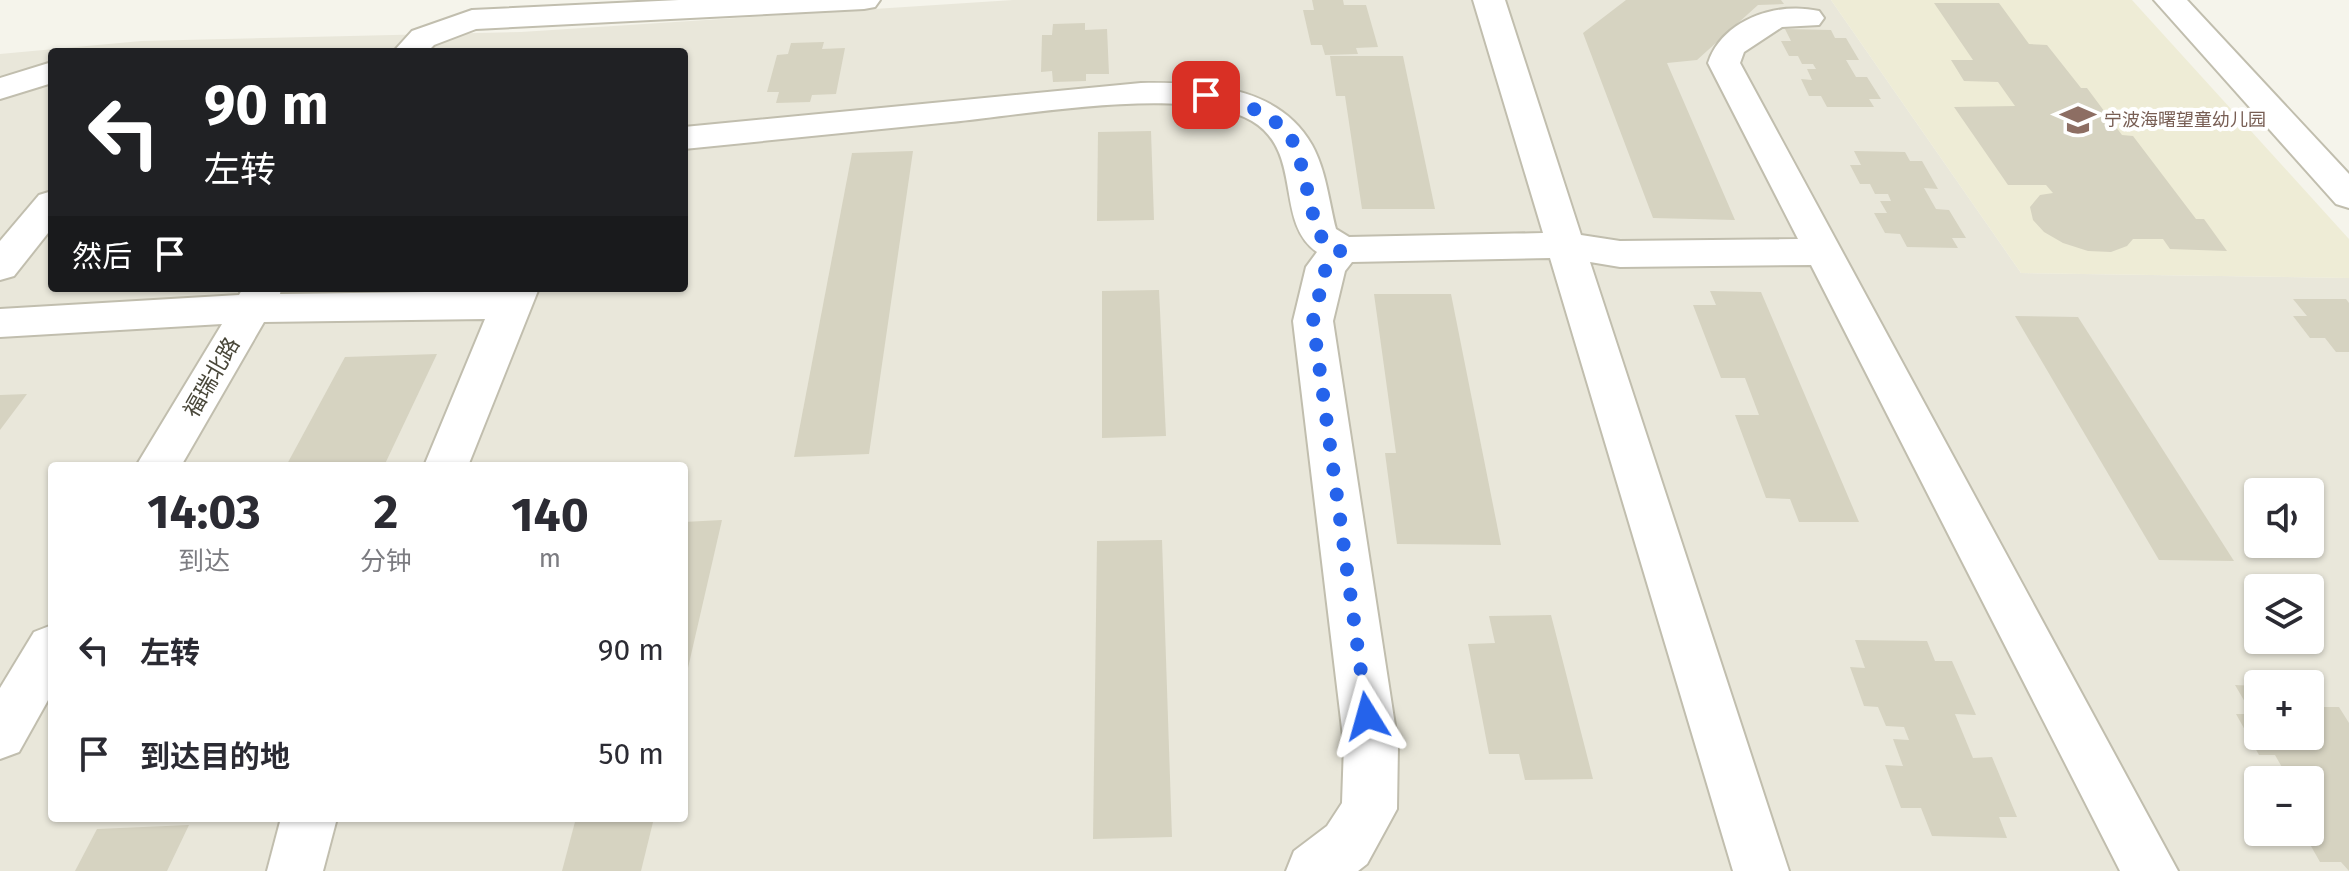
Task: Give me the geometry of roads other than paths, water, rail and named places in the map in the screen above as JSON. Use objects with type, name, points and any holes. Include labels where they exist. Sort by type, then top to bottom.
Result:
[{"type":"street","points":[[413,48],[423,38],[472,20],[864,0]]},
{"type":"street","points":[[1489,0],[1761,871]]},
{"type":"street","points":[[2170,0],[2349,196]]},
{"type":"street","points":[[1808,18],[1775,18],[1729,47],[1724,63],[2150,871]]},
{"type":"street","points":[[0,89],[48,73]]},
{"type":"street","points":[[688,138],[1141,93],[1188,92],[1223,98],[1255,110],[1280,126],[1297,148],[1319,235],[1341,250],[1565,245],[1620,254],[1823,252]]},
{"type":"street","points":[[0,267],[48,208]]},
{"type":"street","points":[[1314,871],[1347,845],[1369,809],[1371,745],[1313,321],[1326,267],[1341,250]]},
{"type":"street","points":[[0,323],[257,298],[515,296],[448,462]]},
{"type":"street","name":"福瑞北路","points":[[160,462],[257,298]]},
{"type":"street","points":[[0,735],[48,654]]},
{"type":"street","points":[[295,871],[308,822]]},
{"type":"place","name":"宁波海曙望童幼儿园","points":[[2078,120]]}]
